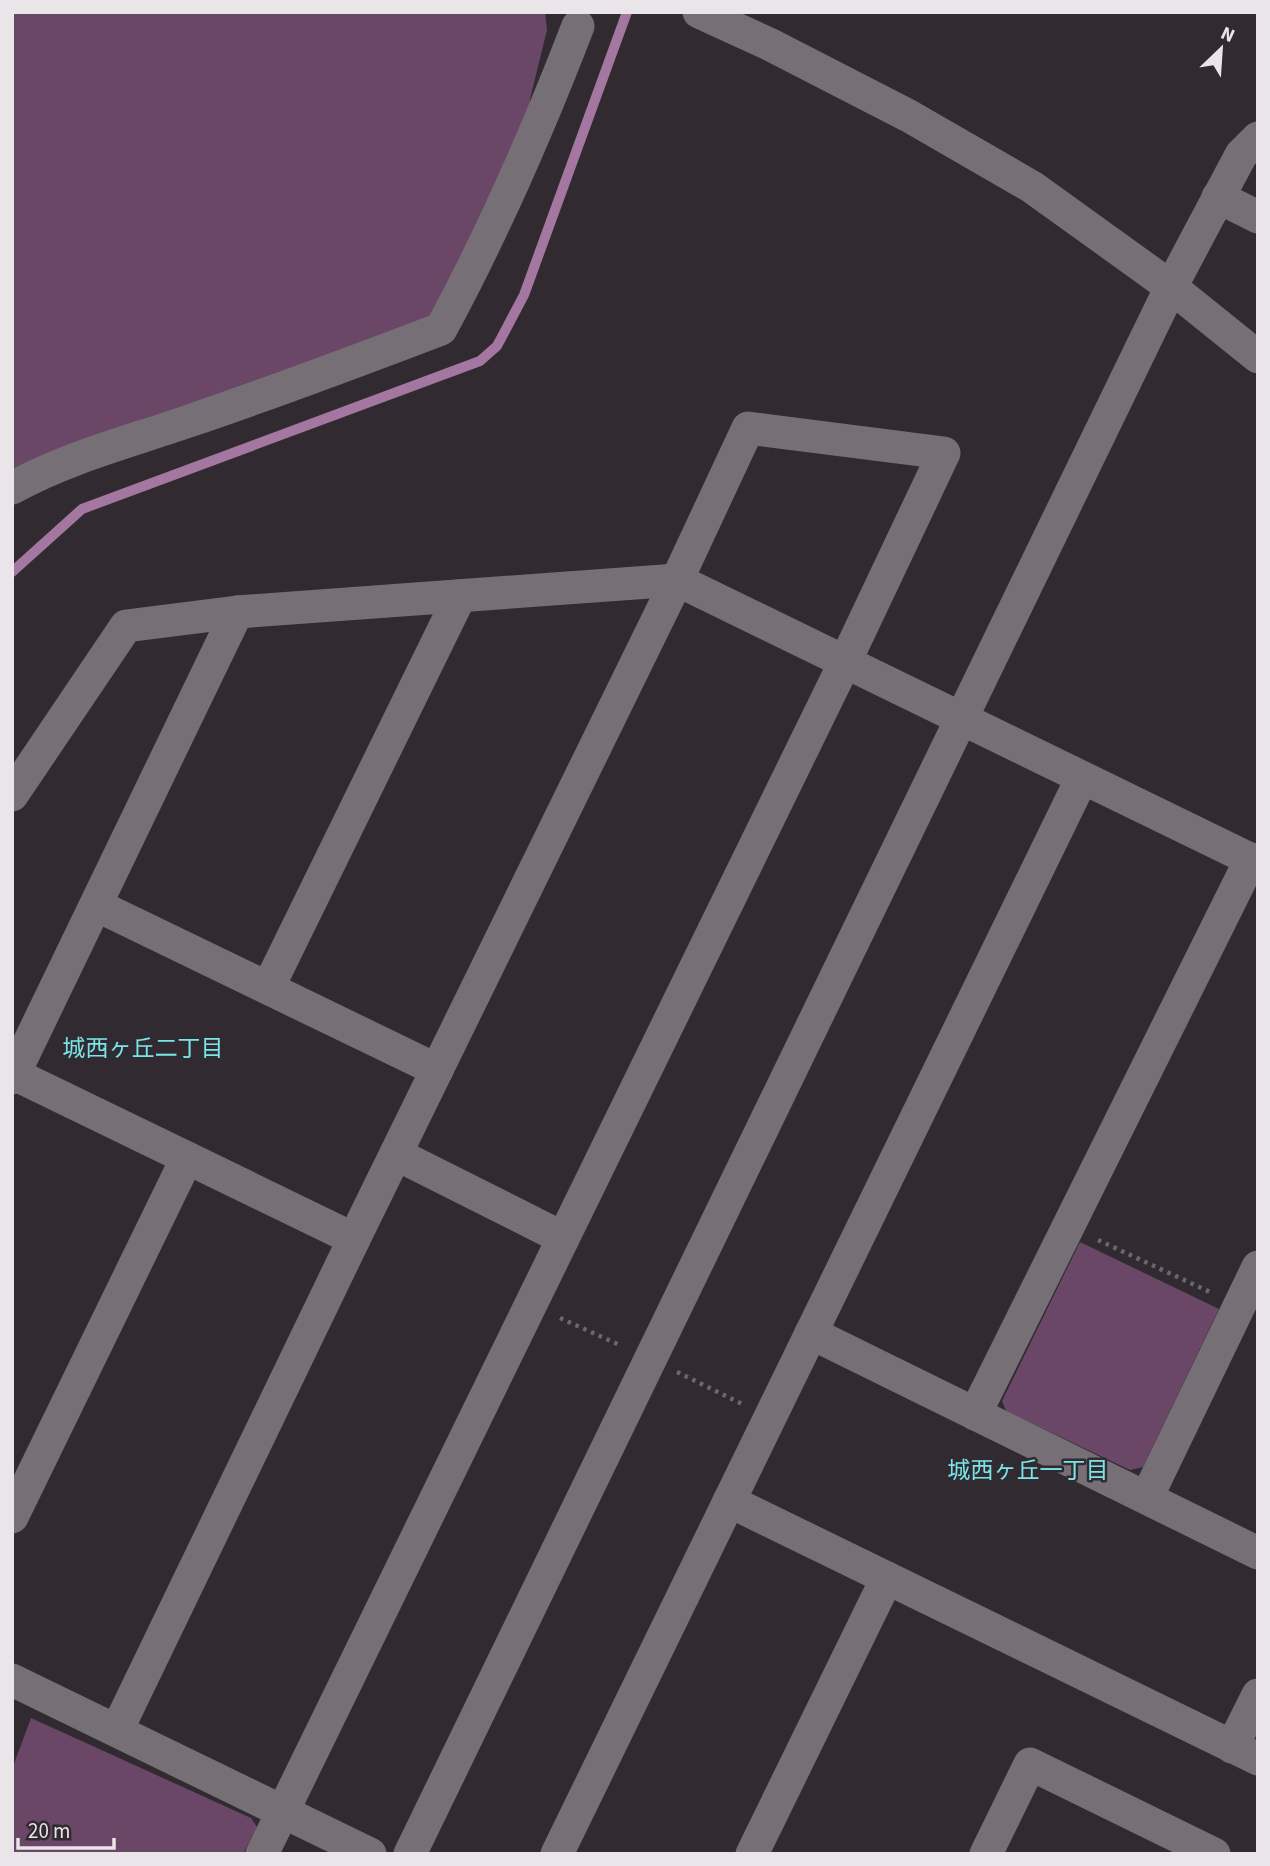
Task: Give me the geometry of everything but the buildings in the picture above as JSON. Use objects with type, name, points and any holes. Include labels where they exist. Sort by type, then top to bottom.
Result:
[{"type":"street","points":[[699,12],[769,44],[909,116],[1032,187],[1171,287],[1258,357]]},
{"type":"street","points":[[12,488],[27,479],[109,448],[441,329],[468,279],[540,126],[578,26]]},
{"type":"street","points":[[410,1854],[1171,287],[1241,155],[1258,138]]},
{"type":"street","points":[[1218,197],[1258,217]]},
{"type":"street","points":[[117,1730],[677,580],[748,428],[944,453],[845,662],[262,1854]]},
{"type":"street","points":[[12,796],[126,626],[237,612],[677,580],[1254,861],[975,1414]]},
{"type":"street","points":[[268,988],[460,596]]},
{"type":"street","points":[[237,612],[13,1076],[354,1239]]},
{"type":"street","points":[[557,1854],[1082,778]]},
{"type":"street","points":[[96,905],[437,1070]]},
{"type":"street","points":[[396,1154],[563,1238]]},
{"type":"street","points":[[12,1517],[187,1158]]},
{"type":"street","points":[[1147,1497],[1258,1267]]},
{"type":"street","points":[[811,1333],[1258,1553]]},
{"type":"street","points":[[729,1501],[1245,1753],[1258,1695]]},
{"type":"street","points":[[752,1854],[887,1578]]},
{"type":"street","points":[[12,1680],[370,1854]]},
{"type":"street","points":[[986,1854],[1030,1764],[1214,1854]]},
{"type":"path","points":[[1068,1226],[1240,1305]]},
{"type":"shaded area","points":[[12,12],[545,12],[547,30],[530,99],[531,127],[431,325],[12,479]]},
{"type":"shaded area","points":[[1080,1242],[1219,1309],[1143,1467],[1130,1470],[1006,1411],[1002,1401]]},
{"type":"shaded area","points":[[31,1718],[251,1818],[257,1827],[243,1854],[12,1854],[12,1769]]},
{"type":"waterway","points":[[12,572],[82,509],[480,361],[497,346],[524,295],[627,12]]},
{"type":"district","name":"城西ヶ丘二丁目","points":[[143,1048]]},
{"type":"district","name":"城西ヶ丘一丁目","points":[[1028,1470]]}]
